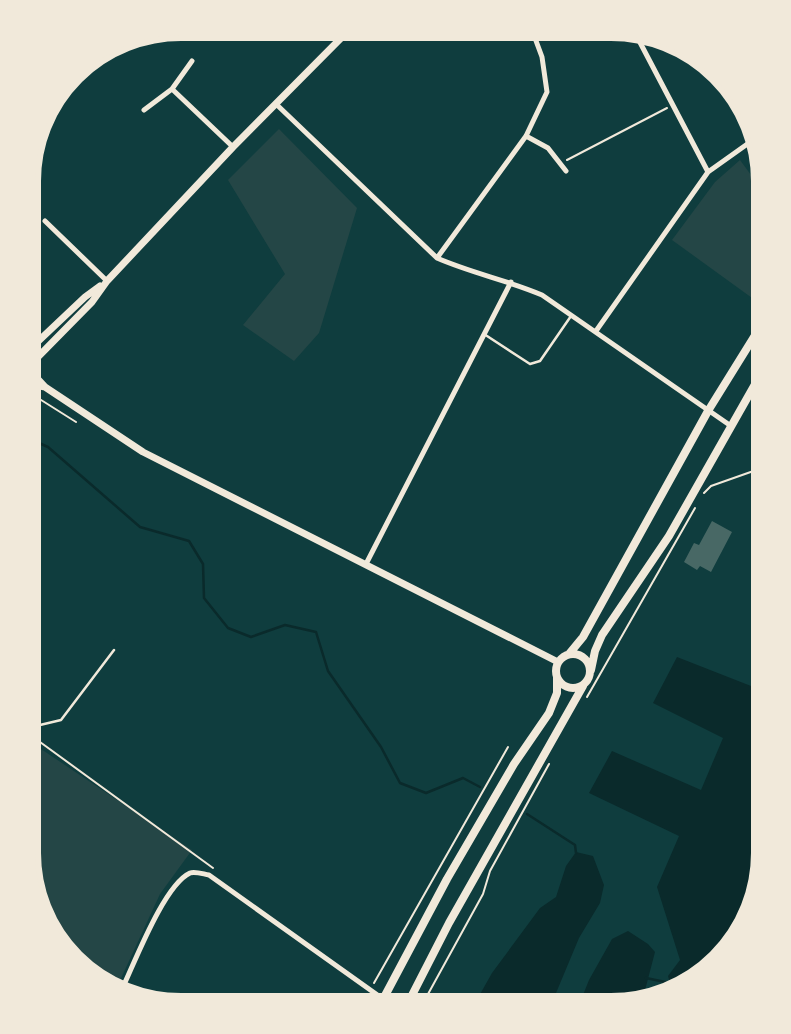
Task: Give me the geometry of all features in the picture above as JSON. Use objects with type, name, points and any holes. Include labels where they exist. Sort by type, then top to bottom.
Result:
[{"type":"main road","points":[[38,355],[92,302],[107,281],[233,147],[342,37]]},
{"type":"main road","points":[[38,342],[86,297],[107,281]]},
{"type":"main road","points":[[558,662],[569,654],[583,637],[708,411],[754,338]]},
{"type":"main road","points":[[38,381],[143,452],[558,662]]},
{"type":"main road","points":[[38,386],[45,387]]},
{"type":"main road","points":[[411,997],[449,923],[583,686],[589,679],[594,651],[602,635],[669,536],[754,386]]},
{"type":"main road","points":[[569,654],[584,657],[591,670]]},
{"type":"main road","points":[[385,997],[480,821],[514,764],[550,713],[557,693],[558,662]]},
{"type":"main road","points":[[557,677],[568,687],[583,686]]},
{"type":"street","points":[[437,258],[526,136],[547,92],[542,57],[535,37]]},
{"type":"street","points":[[639,40],[708,172]]},
{"type":"street","points":[[144,110],[172,89],[192,62]]},
{"type":"street","points":[[172,89],[233,147]]},
{"type":"street","points":[[276,104],[437,258],[466,271],[510,282],[542,295],[731,426]]},
{"type":"street","points":[[526,136],[548,148],[566,171]]},
{"type":"street","points":[[596,331],[708,172],[749,143]]},
{"type":"street","points":[[45,221],[107,281]]},
{"type":"street","points":[[366,564],[510,282]]},
{"type":"street","points":[[124,985],[167,896],[180,879],[192,872],[209,875],[375,997]]},
{"type":"lane","points":[[484,334],[530,364],[540,361],[571,315]]},
{"type":"lane","points":[[38,725],[61,720],[114,650]]},
{"type":"path","points":[[561,164],[672,105]]},
{"type":"path","points":[[38,397],[76,422]]},
{"type":"path","points":[[703,493],[711,486],[754,471]]},
{"type":"path","points":[[585,702],[699,502]]},
{"type":"path","points":[[38,741],[218,872]]},
{"type":"path","points":[[372,985],[508,747]]},
{"type":"path","points":[[426,997],[483,894],[490,872],[552,760]]},
{"type":"shaded area","points":[[279,129],[357,208],[319,333],[294,361],[243,325],[285,274],[228,180]]},
{"type":"shaded area","points":[[740,160],[754,179],[754,299],[672,240],[715,182]]},
{"type":"shaded area","points":[[677,657],[751,686],[753,681],[753,863],[751,881],[739,917],[718,948],[705,961],[670,984],[668,976],[680,960],[657,887],[679,836],[589,793],[612,751],[701,790],[723,738],[653,703]]},
{"type":"shaded area","points":[[38,747],[192,850],[160,894],[119,982],[79,955],[52,917],[40,881],[38,863]]},
{"type":"shaded area","points":[[576,852],[593,856],[604,885],[600,903],[579,938],[554,997],[478,997],[492,973],[540,908],[556,897],[566,866]]},
{"type":"shaded area","points":[[628,931],[648,944],[655,952],[645,992],[610,997],[582,997],[589,980],[612,939]]},
{"type":"building","points":[[712,521],[732,532],[711,572],[700,566],[697,570],[684,562],[694,543],[699,545]]},
{"type":"waterway","points":[[38,443],[48,447],[140,527],[189,541],[203,564],[204,598],[228,628],[251,637],[285,625],[316,632],[328,671],[381,747],[400,783],[426,793],[463,778],[480,787]]},
{"type":"waterway","points":[[527,814],[575,845],[576,853]]},
{"type":"waterway","points":[[646,978],[670,983]]}]
